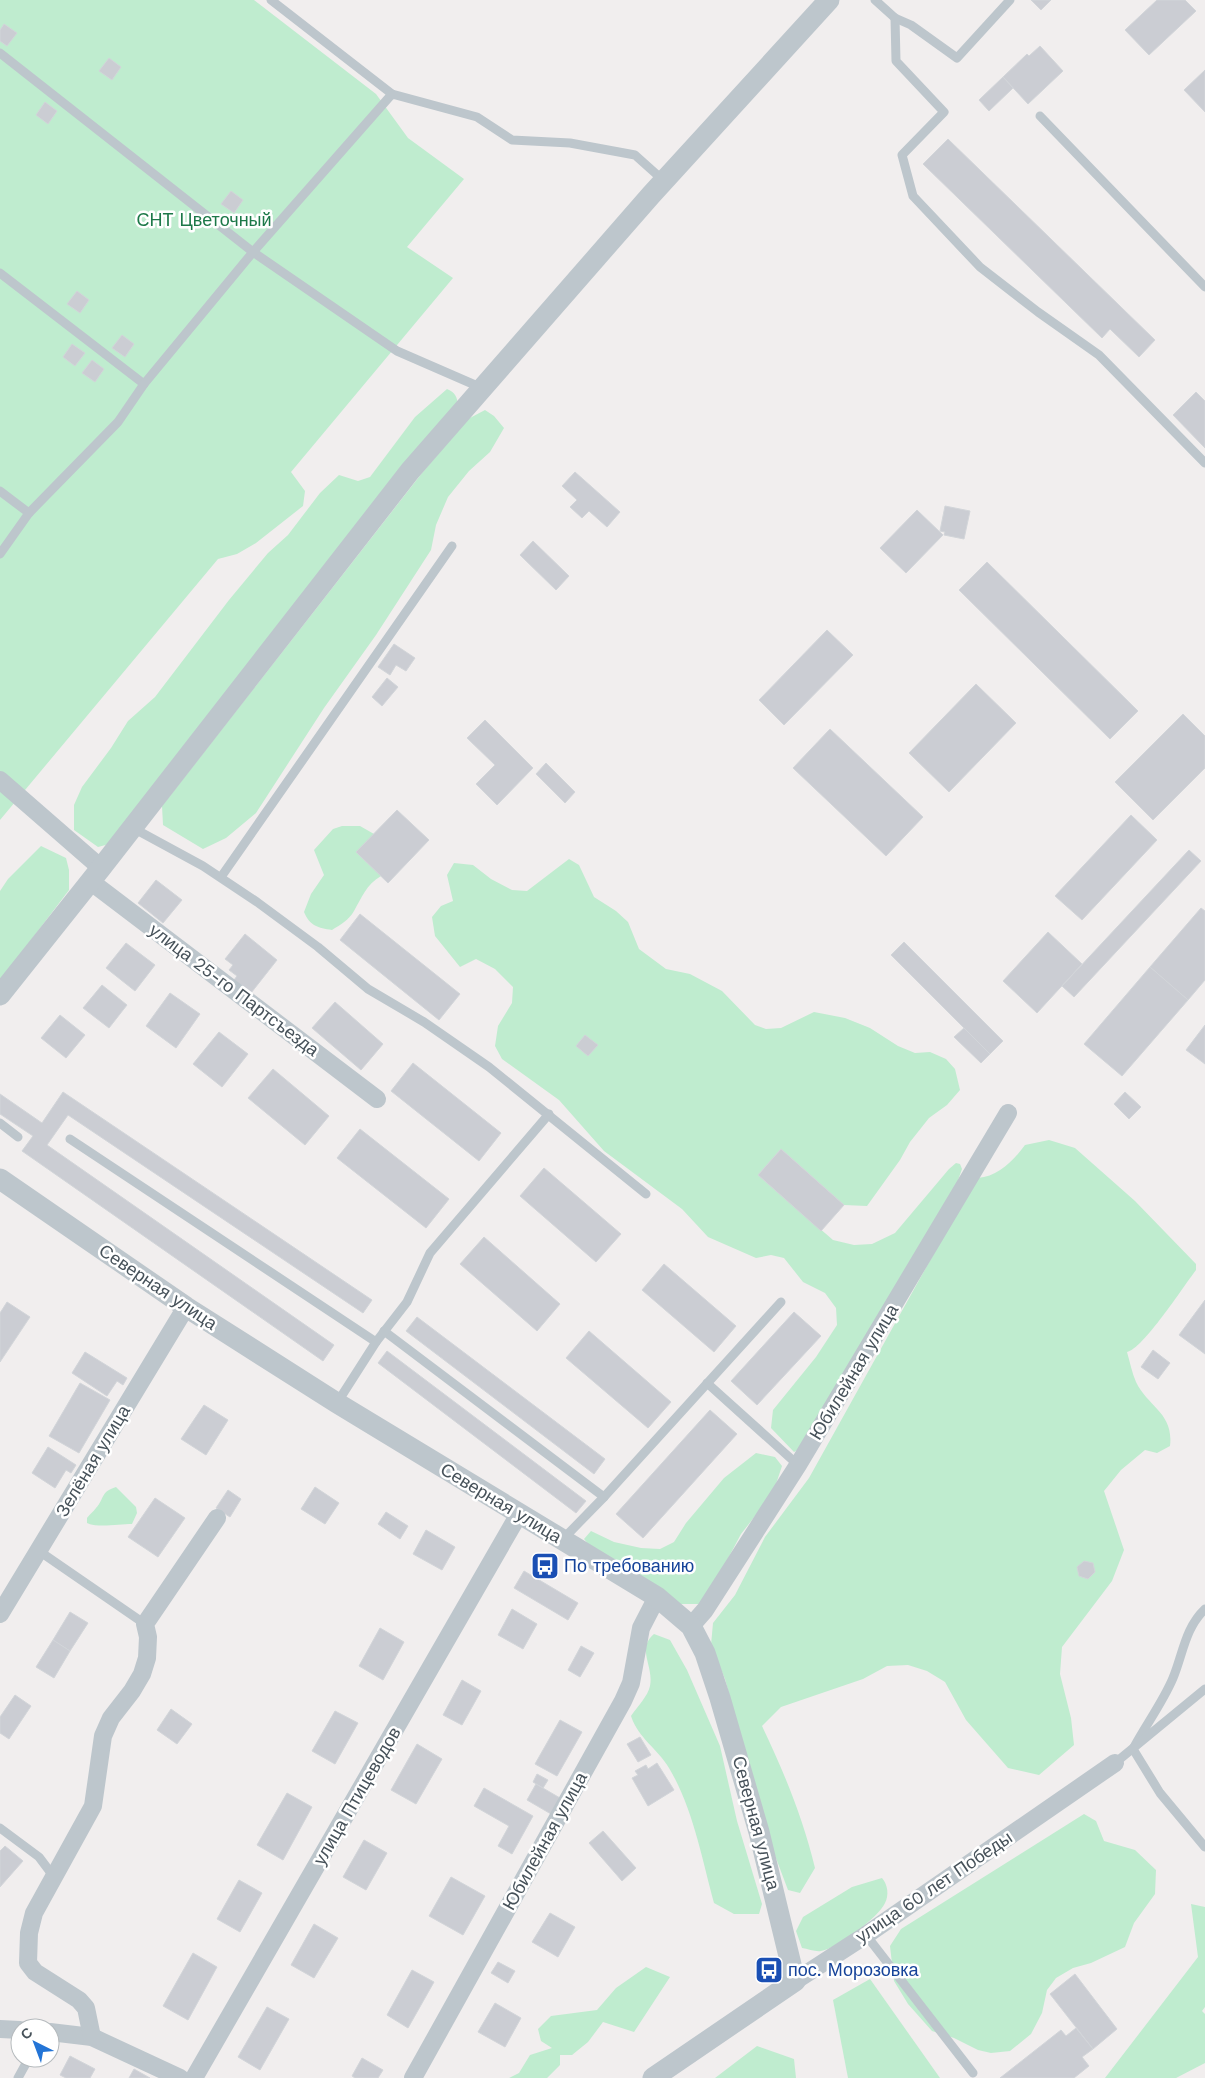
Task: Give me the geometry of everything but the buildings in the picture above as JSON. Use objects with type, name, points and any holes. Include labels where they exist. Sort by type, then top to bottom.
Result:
[{"type":"street","points":[[0,995],[96,875],[410,471],[664,181],[830,0]]},
{"type":"street","name":"улица 25-го Партсъезда","points":[[0,780],[96,875],[377,1099]]},
{"type":"street","name":"Юбилейная улица","points":[[691,1626],[705,1610],[798,1466],[1008,1113]]},
{"type":"street","name":"Северная улица","points":[[0,1179],[186,1307],[337,1403],[657,1597],[691,1626],[705,1653],[720,1698],[759,1832],[795,1980]]},
{"type":"street","name":"Зелёная улица","points":[[0,1614],[186,1307]]},
{"type":"street","name":"улица Птицеводов","points":[[194,2078],[519,1514]]},
{"type":"street","points":[[92,2037],[86,2008],[79,2000],[35,1972],[28,1963],[29,1933],[34,1913],[93,1806],[103,1736],[111,1718],[132,1691],[142,1674],[147,1658],[145,1624],[217,1518]]},
{"type":"street","name":"Юбилейная улица","points":[[413,2078],[623,1701],[631,1683],[641,1628],[657,1597]]},
{"type":"street","name":"улица 60 лет Победы","points":[[653,2078],[795,1980],[866,1935],[1115,1762]]},
{"type":"street","points":[[60,2035],[92,2037],[180,2078]]},
{"type":"lane","points":[[271,0],[392,94],[477,116],[512,140],[570,143],[635,155],[664,181]]},
{"type":"lane","points":[[875,0],[895,18],[911,25],[957,58],[1010,0]]},
{"type":"lane","points":[[895,18],[896,61],[944,112],[902,154],[913,196],[980,267],[1038,312],[1099,355],[1205,463]]},
{"type":"lane","points":[[0,53],[253,252],[397,351],[482,388]]},
{"type":"lane","points":[[0,554],[29,513],[118,422],[144,384],[253,252],[392,94]]},
{"type":"lane","points":[[1040,116],[1205,287]]},
{"type":"lane","points":[[0,272],[144,384]]},
{"type":"lane","points":[[0,491],[29,513]]},
{"type":"lane","points":[[221,877],[452,546]]},
{"type":"lane","points":[[132,828],[221,877],[318,947],[368,989],[424,1022],[489,1067],[646,1194]]},
{"type":"lane","points":[[337,1403],[376,1342],[407,1302],[430,1253],[548,1114]]},
{"type":"lane","points":[[0,1123],[18,1137]]},
{"type":"lane","points":[[70,1139],[376,1342]]},
{"type":"lane","points":[[562,1540],[604,1497],[781,1302]]},
{"type":"lane","points":[[384,1331],[604,1497]]},
{"type":"lane","points":[[708,1383],[798,1466]]},
{"type":"lane","points":[[39,1551],[145,1624]]},
{"type":"lane","points":[[1132,1749],[1173,1679],[1187,1633],[1197,1616],[1205,1609]]},
{"type":"lane","points":[[1115,1762],[1205,1690]]},
{"type":"lane","points":[[1132,1749],[1160,1793],[1205,1847]]},
{"type":"lane","points":[[0,1828],[39,1857],[54,1876]]},
{"type":"lane","points":[[866,1935],[973,2073]]},
{"type":"green space","name":"СНТ Цветочный","points":[[0,0],[254,0],[376,94],[408,138],[464,179],[407,247],[453,278],[291,472],[305,491],[303,506],[256,543],[237,554],[218,559],[0,820]]},
{"type":"green space","points":[[447,389],[456,396],[458,406],[113,843],[98,847],[74,830],[74,805],[82,787],[128,721],[155,697],[229,600],[268,553],[288,535],[320,493],[339,475],[358,481],[370,477],[415,417]]},
{"type":"green space","points":[[485,410],[494,416],[504,428],[490,452],[469,471],[448,497],[436,525],[431,550],[376,635],[324,708],[256,813],[226,838],[203,849],[163,825],[162,806],[422,473],[468,419]]},
{"type":"green space","points":[[342,826],[360,826],[374,834],[356,852],[381,876],[368,887],[350,917],[332,930],[315,926],[304,912],[311,894],[324,875],[314,850],[333,829]]},
{"type":"green space","points":[[41,846],[66,858],[69,870],[69,890],[0,981],[0,891],[8,879]]},
{"type":"green space","points":[[569,859],[579,865],[594,897],[616,911],[628,922],[639,949],[666,969],[690,974],[722,991],[755,1025],[766,1029],[781,1028],[814,1012],[845,1018],[870,1028],[898,1046],[915,1053],[930,1052],[946,1059],[955,1069],[960,1090],[947,1105],[929,1118],[910,1142],[900,1160],[867,1206],[844,1205],[781,1149],[758,1175],[833,1240],[854,1245],[872,1244],[895,1233],[949,1169],[956,1163],[960,1164],[962,1169],[957,1183],[799,1449],[794,1452],[771,1428],[773,1410],[816,1357],[837,1325],[836,1308],[825,1293],[803,1282],[784,1258],[771,1255],[756,1258],[708,1237],[682,1209],[604,1151],[559,1100],[502,1059],[495,1046],[498,1026],[512,1003],[513,987],[495,969],[476,959],[460,967],[435,936],[432,917],[441,906],[453,901],[447,875],[454,863],[473,865],[491,879],[512,890],[527,891]]},
{"type":"green space","points":[[1049,1140],[1075,1148],[1135,1201],[1196,1264],[1196,1270],[1163,1316],[1143,1340],[1127,1352],[1136,1382],[1141,1391],[1159,1411],[1168,1426],[1170,1446],[1157,1453],[1145,1450],[1121,1470],[1104,1491],[1124,1550],[1112,1581],[1062,1647],[1060,1674],[1071,1718],[1074,1745],[1039,1775],[1008,1768],[966,1720],[945,1682],[927,1671],[908,1665],[887,1666],[863,1679],[781,1707],[762,1726],[792,1795],[805,1831],[815,1868],[800,1893],[788,1890],[768,1837],[725,1679],[711,1645],[713,1623],[735,1595],[765,1537],[809,1478],[972,1185],[978,1178],[992,1175],[1005,1167],[1025,1145]]},
{"type":"green space","points":[[756,1453],[775,1457],[782,1466],[773,1493],[741,1534],[702,1604],[679,1604],[595,1552],[584,1539],[591,1531],[614,1542],[641,1548],[660,1549],[674,1542],[686,1523],[724,1478]]},
{"type":"green space","points":[[116,1487],[136,1507],[137,1513],[132,1524],[102,1526],[87,1523],[87,1518],[99,1504],[105,1493]]},
{"type":"green space","points":[[654,1634],[670,1640],[687,1670],[720,1746],[737,1821],[762,1904],[759,1914],[734,1914],[714,1903],[691,1817],[677,1783],[664,1761],[638,1731],[631,1716],[649,1690],[651,1678],[646,1646]]},
{"type":"green space","points":[[1084,1814],[1096,1821],[1104,1841],[1135,1850],[1156,1870],[1155,1894],[1134,1923],[1125,1947],[1091,1963],[1073,1968],[1056,1978],[1047,1990],[1042,2013],[1031,2034],[1010,2051],[991,2053],[978,2050],[954,2038],[932,2031],[908,2004],[894,1981],[890,1946],[901,1929]]},
{"type":"green space","points":[[882,1878],[887,1887],[885,1903],[866,1924],[846,1939],[828,1949],[814,1951],[802,1948],[796,1931],[803,1917],[852,1887]]},
{"type":"green space","points":[[1191,1904],[1205,1907],[1205,2007],[1202,2011],[1205,2014],[1205,2063],[1176,2078],[1105,2078],[1198,1957]]},
{"type":"green space","points":[[646,1967],[670,1977],[634,2032],[603,2022],[588,2042],[572,2055],[560,2055],[560,2065],[547,2078],[509,2078],[519,2073],[530,2055],[552,2048],[541,2041],[538,2029],[551,2016],[597,2010],[616,1988]]},
{"type":"green space","points":[[870,1979],[940,2078],[848,2078],[833,2000]]},
{"type":"green space","points":[[757,2046],[794,2059],[796,2078],[715,2078]]},
{"type":"place","name":"По требованию","points":[[545,1566]]},
{"type":"place","name":"пос. Морозовка","points":[[769,1970]]}]
